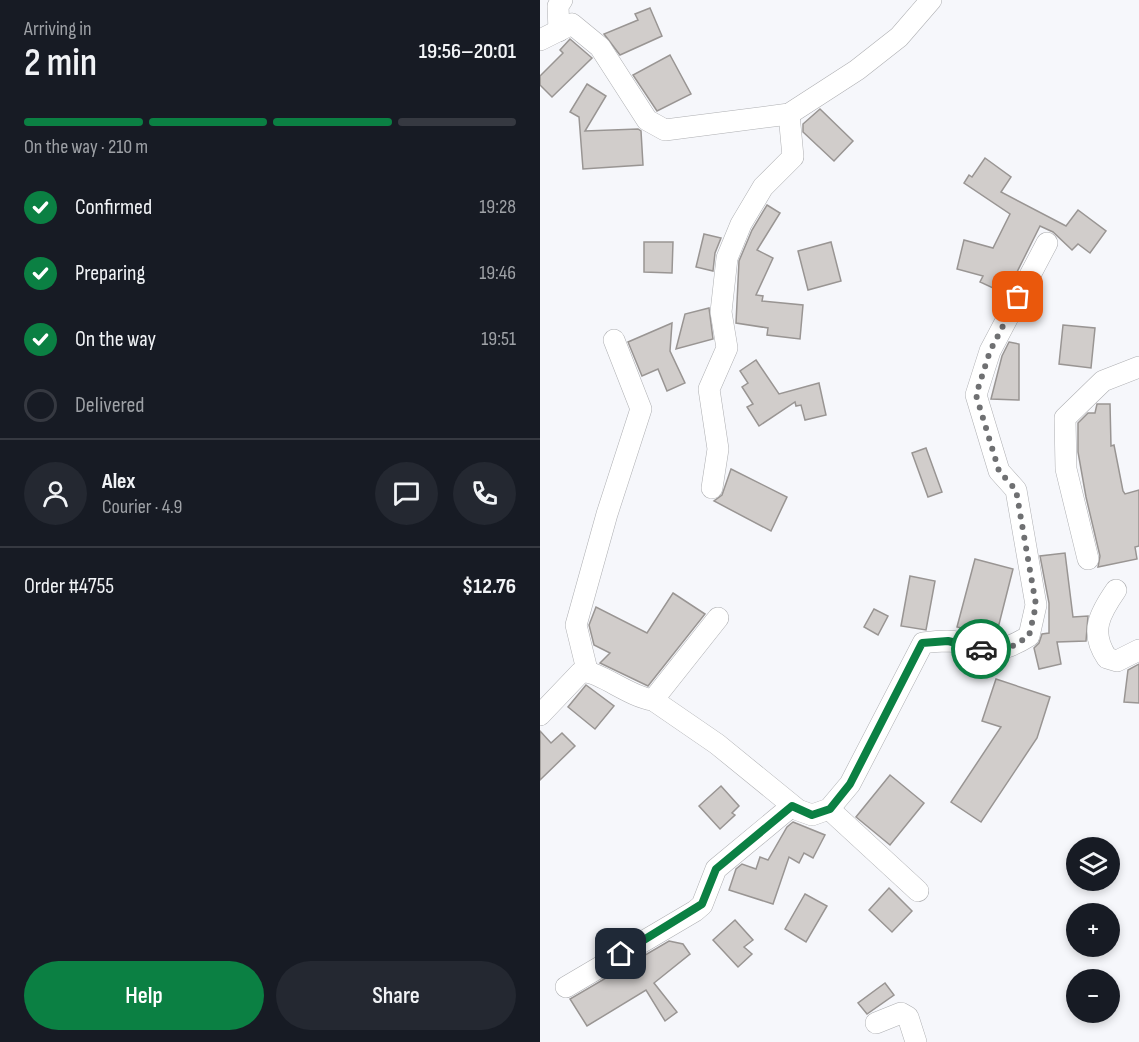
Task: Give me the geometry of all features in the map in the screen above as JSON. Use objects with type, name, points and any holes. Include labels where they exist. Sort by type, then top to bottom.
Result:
[{"type":"street","points":[[549,35],[562,0]]},
{"type":"street","points":[[549,35],[572,24],[600,47],[647,120],[665,130],[789,114],[848,76],[890,43],[931,0]]},
{"type":"street","points":[[712,488],[718,448],[709,389],[727,348],[721,312],[727,258],[741,224],[763,187],[793,157],[789,114]]},
{"type":"street","points":[[614,340],[641,409],[576,625],[587,670],[622,691],[641,699],[653,700],[717,744],[792,806],[812,815],[830,809],[850,784],[922,643],[948,641],[982,649],[1011,647],[1029,636],[1036,605],[1016,490],[999,471],[976,395],[990,351],[1047,243]]},
{"type":"street","points":[[1088,558],[1066,469],[1065,418],[1103,381],[1139,367]]},
{"type":"street","points":[[1116,590],[1099,615],[1099,646],[1107,658],[1117,661],[1139,650]]},
{"type":"street","points":[[653,700],[718,618]]},
{"type":"street","points":[[540,715],[580,673],[587,670]]},
{"type":"street","points":[[566,987],[695,911],[702,904],[716,869],[792,806]]},
{"type":"street","points":[[830,809],[918,891]]},
{"type":"street","points":[[876,1023],[901,1013],[908,1017],[916,1042]]},
{"type":"building","points":[[650,8],[662,36],[620,55],[604,34],[638,20],[635,14]]},
{"type":"building","points":[[570,39],[592,58],[552,97],[540,85],[540,76],[563,53],[560,50]]},
{"type":"building","points":[[670,55],[691,94],[657,111],[633,75]]},
{"type":"building","points":[[587,84],[606,96],[585,131],[638,129],[641,131],[643,165],[583,169],[579,117],[570,112]]},
{"type":"building","points":[[820,109],[853,141],[834,161],[803,132],[803,124]]},
{"type":"building","points":[[985,158],[1011,177],[1001,192],[1066,226],[1078,210],[1106,231],[1090,253],[1078,244],[1072,250],[1053,232],[1040,226],[1006,294],[980,282],[983,276],[957,269],[964,240],[993,248],[1010,214],[964,183],[969,175],[972,177]]},
{"type":"building","points":[[767,205],[780,213],[757,250],[773,258],[756,295],[763,296],[762,301],[803,305],[800,339],[767,335],[768,328],[736,323],[739,261],[752,230]]},
{"type":"building","points":[[704,234],[721,238],[715,253],[713,271],[696,267]]},
{"type":"building","points":[[644,242],[673,242],[672,273],[644,272]]},
{"type":"building","points":[[831,242],[841,281],[808,290],[798,251]]},
{"type":"building","points":[[709,308],[713,339],[676,349],[685,314]]},
{"type":"building","points":[[672,323],[670,351],[685,383],[667,391],[658,369],[642,376],[628,342]]},
{"type":"building","points":[[1063,325],[1095,328],[1091,368],[1059,364]]},
{"type":"building","points":[[1009,342],[1019,344],[1019,400],[991,399],[1002,356]]},
{"type":"building","points":[[756,360],[779,394],[819,383],[826,415],[805,420],[801,405],[796,406],[795,402],[759,426],[747,407],[753,404],[742,387],[748,383],[740,371]]},
{"type":"building","points":[[1097,404],[1110,404],[1111,446],[1114,445],[1123,491],[1125,494],[1139,490],[1139,546],[1135,547],[1137,559],[1098,567],[1100,556],[1078,452],[1078,423],[1088,413],[1095,413]]},
{"type":"building","points":[[926,448],[942,492],[928,497],[912,453]]},
{"type":"building","points":[[731,469],[787,497],[771,531],[714,501],[722,495]]},
{"type":"building","points":[[1065,553],[1073,617],[1088,616],[1086,641],[1057,642],[1061,664],[1039,669],[1034,648],[1039,643],[1042,634],[1049,633],[1049,603],[1040,556]]},
{"type":"building","points":[[975,559],[1013,569],[996,636],[957,627]]},
{"type":"building","points":[[910,576],[935,581],[926,630],[901,626]]},
{"type":"building","points":[[673,593],[705,614],[648,686],[600,663],[610,653],[594,645],[589,625],[596,607],[647,633]]},
{"type":"building","points":[[874,609],[888,616],[878,635],[864,627]]},
{"type":"building","points":[[1139,664],[1139,703],[1124,702],[1128,670]]},
{"type":"building","points":[[996,679],[1050,697],[1037,738],[981,822],[951,802],[1001,727],[982,721]]},
{"type":"building","points":[[586,685],[614,706],[595,729],[568,707]]},
{"type":"building","points":[[540,731],[551,743],[562,733],[575,746],[540,780]]},
{"type":"building","points":[[890,775],[924,803],[890,845],[856,817]]},
{"type":"building","points":[[721,786],[739,806],[732,813],[735,815],[720,829],[699,806]]},
{"type":"building","points":[[793,822],[825,835],[813,858],[804,853],[799,863],[789,857],[773,904],[729,890],[736,869],[742,864],[756,869],[760,857],[768,860],[787,827]]},
{"type":"building","points":[[889,888],[912,911],[892,932],[869,910]]},
{"type":"building","points":[[805,894],[827,906],[806,942],[785,929]]},
{"type":"building","points":[[735,920],[753,940],[744,947],[752,954],[738,967],[713,940]]},
{"type":"building","points":[[669,941],[683,944],[690,954],[654,983],[677,1012],[665,1021],[646,990],[587,1026],[570,999]]},
{"type":"building","points":[[885,983],[894,995],[867,1014],[858,1003]]},
{"type":"way so far","points":[[981,649],[1011,647],[1029,636],[1036,605],[1016,490],[999,471],[976,395],[990,351],[1018,297]]},
{"type":"route","points":[[621,954],[695,911],[702,904],[716,869],[792,806],[812,815],[830,809],[850,784],[882,717],[922,643],[948,641],[981,649]]}]
